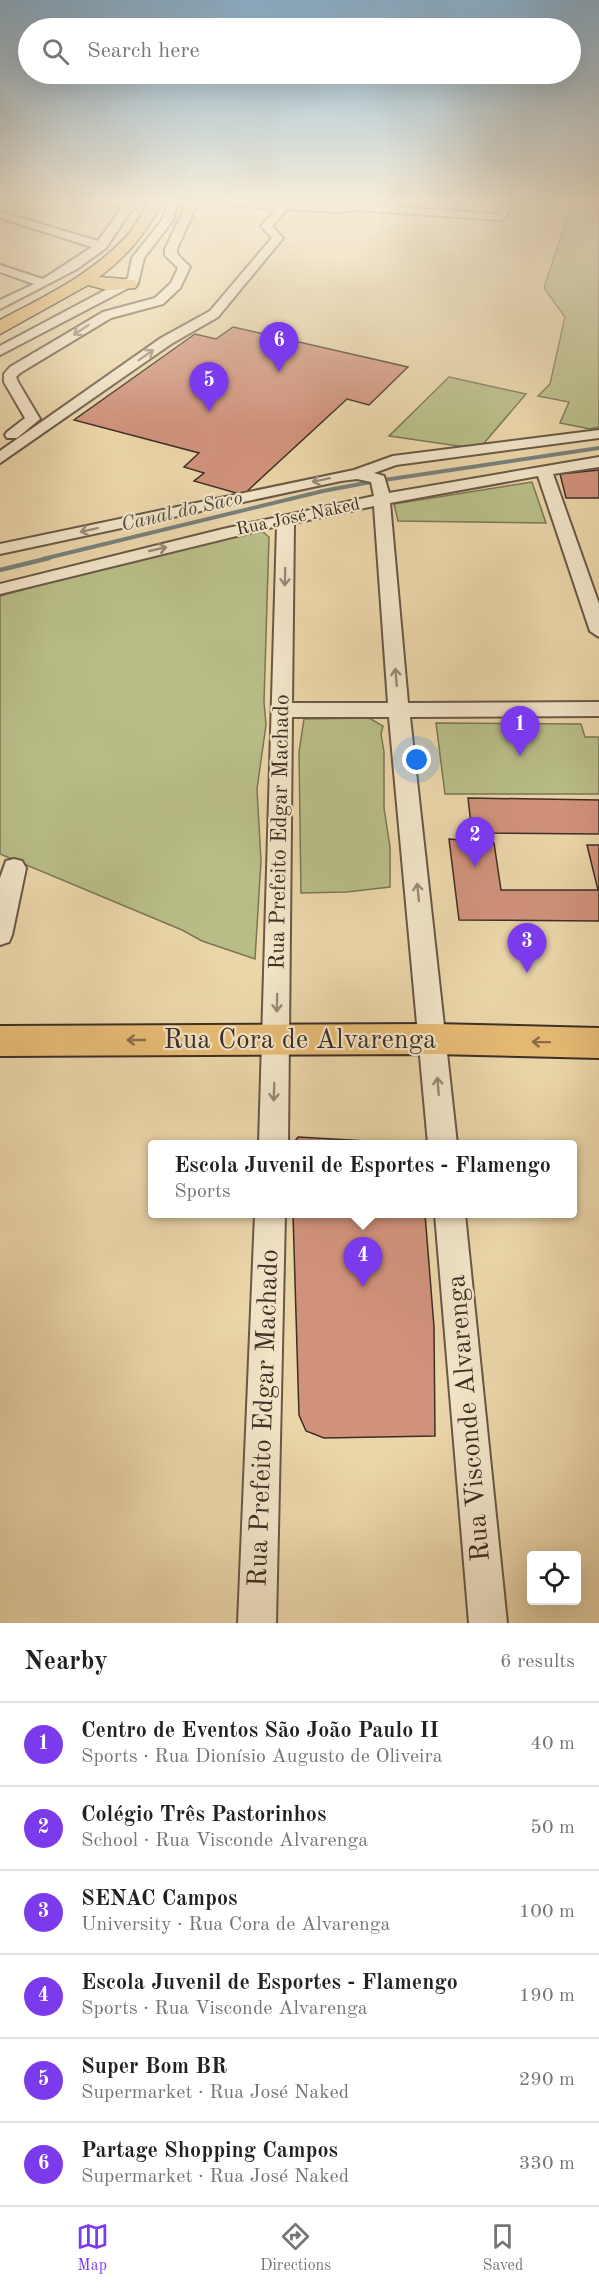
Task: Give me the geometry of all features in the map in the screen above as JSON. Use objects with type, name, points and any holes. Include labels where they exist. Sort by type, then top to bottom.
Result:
[{"type":"highway","points":[[0,316],[9,305],[67,276]]},
{"type":"highway","points":[[88,277],[107,285],[129,284]]},
{"type":"highway","points":[[88,277],[85,286],[89,304]]},
{"type":"highway","points":[[0,328],[88,277]]},
{"type":"main road","name":"Rua Cora de Alvarenga","points":[[0,1041],[434,1039],[599,1043]]},
{"type":"street","points":[[22,276],[43,283]]},
{"type":"street","points":[[9,305],[57,276]]},
{"type":"street","points":[[0,361],[9,353],[5,348],[129,284],[135,276]]},
{"type":"street","points":[[0,448],[38,421],[11,382],[11,374],[93,322],[108,315],[159,301],[170,293],[179,276]]},
{"type":"street","points":[[0,458],[166,341],[214,314],[246,276]]},
{"type":"street","points":[[0,442],[27,426],[33,419],[32,414]]},
{"type":"street","points":[[0,549],[357,474],[385,463],[599,434]]},
{"type":"street","name":"Rua José Naked","points":[[0,589],[286,519],[379,489],[599,462]]},
{"type":"street","points":[[385,463],[379,489],[443,1140]]},
{"type":"street","points":[[544,470],[599,632]]},
{"type":"street","points":[[357,474],[379,489]]},
{"type":"street","name":"Rua Prefeito Edgar Machado","points":[[273,1140],[286,519]]},
{"type":"street","points":[[0,538],[24,544]]},
{"type":"street","points":[[283,710],[599,708]]},
{"type":"street","points":[[0,935],[14,868]]},
{"type":"street","name":"Rua Prefeito Edgar Machado","points":[[257,1623],[270,1218]]},
{"type":"street","name":"Rua Visconde Alvarenga","points":[[450,1218],[488,1623]]},
{"type":"green space","points":[[548,276],[599,276],[599,427],[590,429],[560,423],[569,402],[538,396],[550,384],[565,317],[544,288]]},
{"type":"green space","points":[[449,377],[526,394],[479,449],[389,436]]},
{"type":"green space","points":[[532,482],[546,523],[398,521],[394,504]]},
{"type":"green space","points":[[262,531],[269,537],[264,702],[266,725],[257,789],[261,861],[255,959],[202,941],[182,930],[0,854],[0,596],[160,552]]},
{"type":"green space","points":[[369,718],[383,726],[381,734],[384,752],[384,808],[390,847],[390,887],[346,892],[301,893],[299,752],[304,719]]},
{"type":"green space","points":[[436,723],[581,724],[585,737],[599,737],[599,794],[445,794]]},
{"type":"building","points":[[233,327],[408,367],[369,405],[347,399],[243,495],[194,481],[204,473],[184,467],[199,453],[74,420],[195,334],[216,339]]},
{"type":"building","points":[[599,470],[599,498],[566,498],[560,474]]},
{"type":"building","points":[[468,798],[599,800],[599,834],[472,833]]},
{"type":"building","points":[[449,839],[494,843],[501,890],[598,890],[587,845],[599,845],[599,921],[459,920]]},
{"type":"building","points":[[298,1137],[350,1140],[296,1140]]},
{"type":"building","points":[[293,1218],[425,1218],[434,1327],[435,1436],[324,1438],[306,1431],[299,1415]]},
{"type":"waterway","name":"Canal do Saco","points":[[384,480],[599,448]]},
{"type":"waterway","name":"Canal do Saco","points":[[43,559],[323,491],[371,482]]},
{"type":"waterway","name":"Canal do Saco","points":[[0,570],[49,558]]},
{"type":"place","name":"Partage Shopping Campos","points":[[279,372]]},
{"type":"place","name":"Super Bom BR","points":[[209,412]]},
{"type":"place","name":"Centro de Eventos São João Paulo II","points":[[520,756]]},
{"type":"place","name":"Colégio Três Pastorinhos","points":[[475,867]]},
{"type":"place","name":"SENAC Campos","points":[[527,973]]},
{"type":"place","name":"Escola Juvenil de Esportes - Flamengo","points":[[363,1287]]}]
